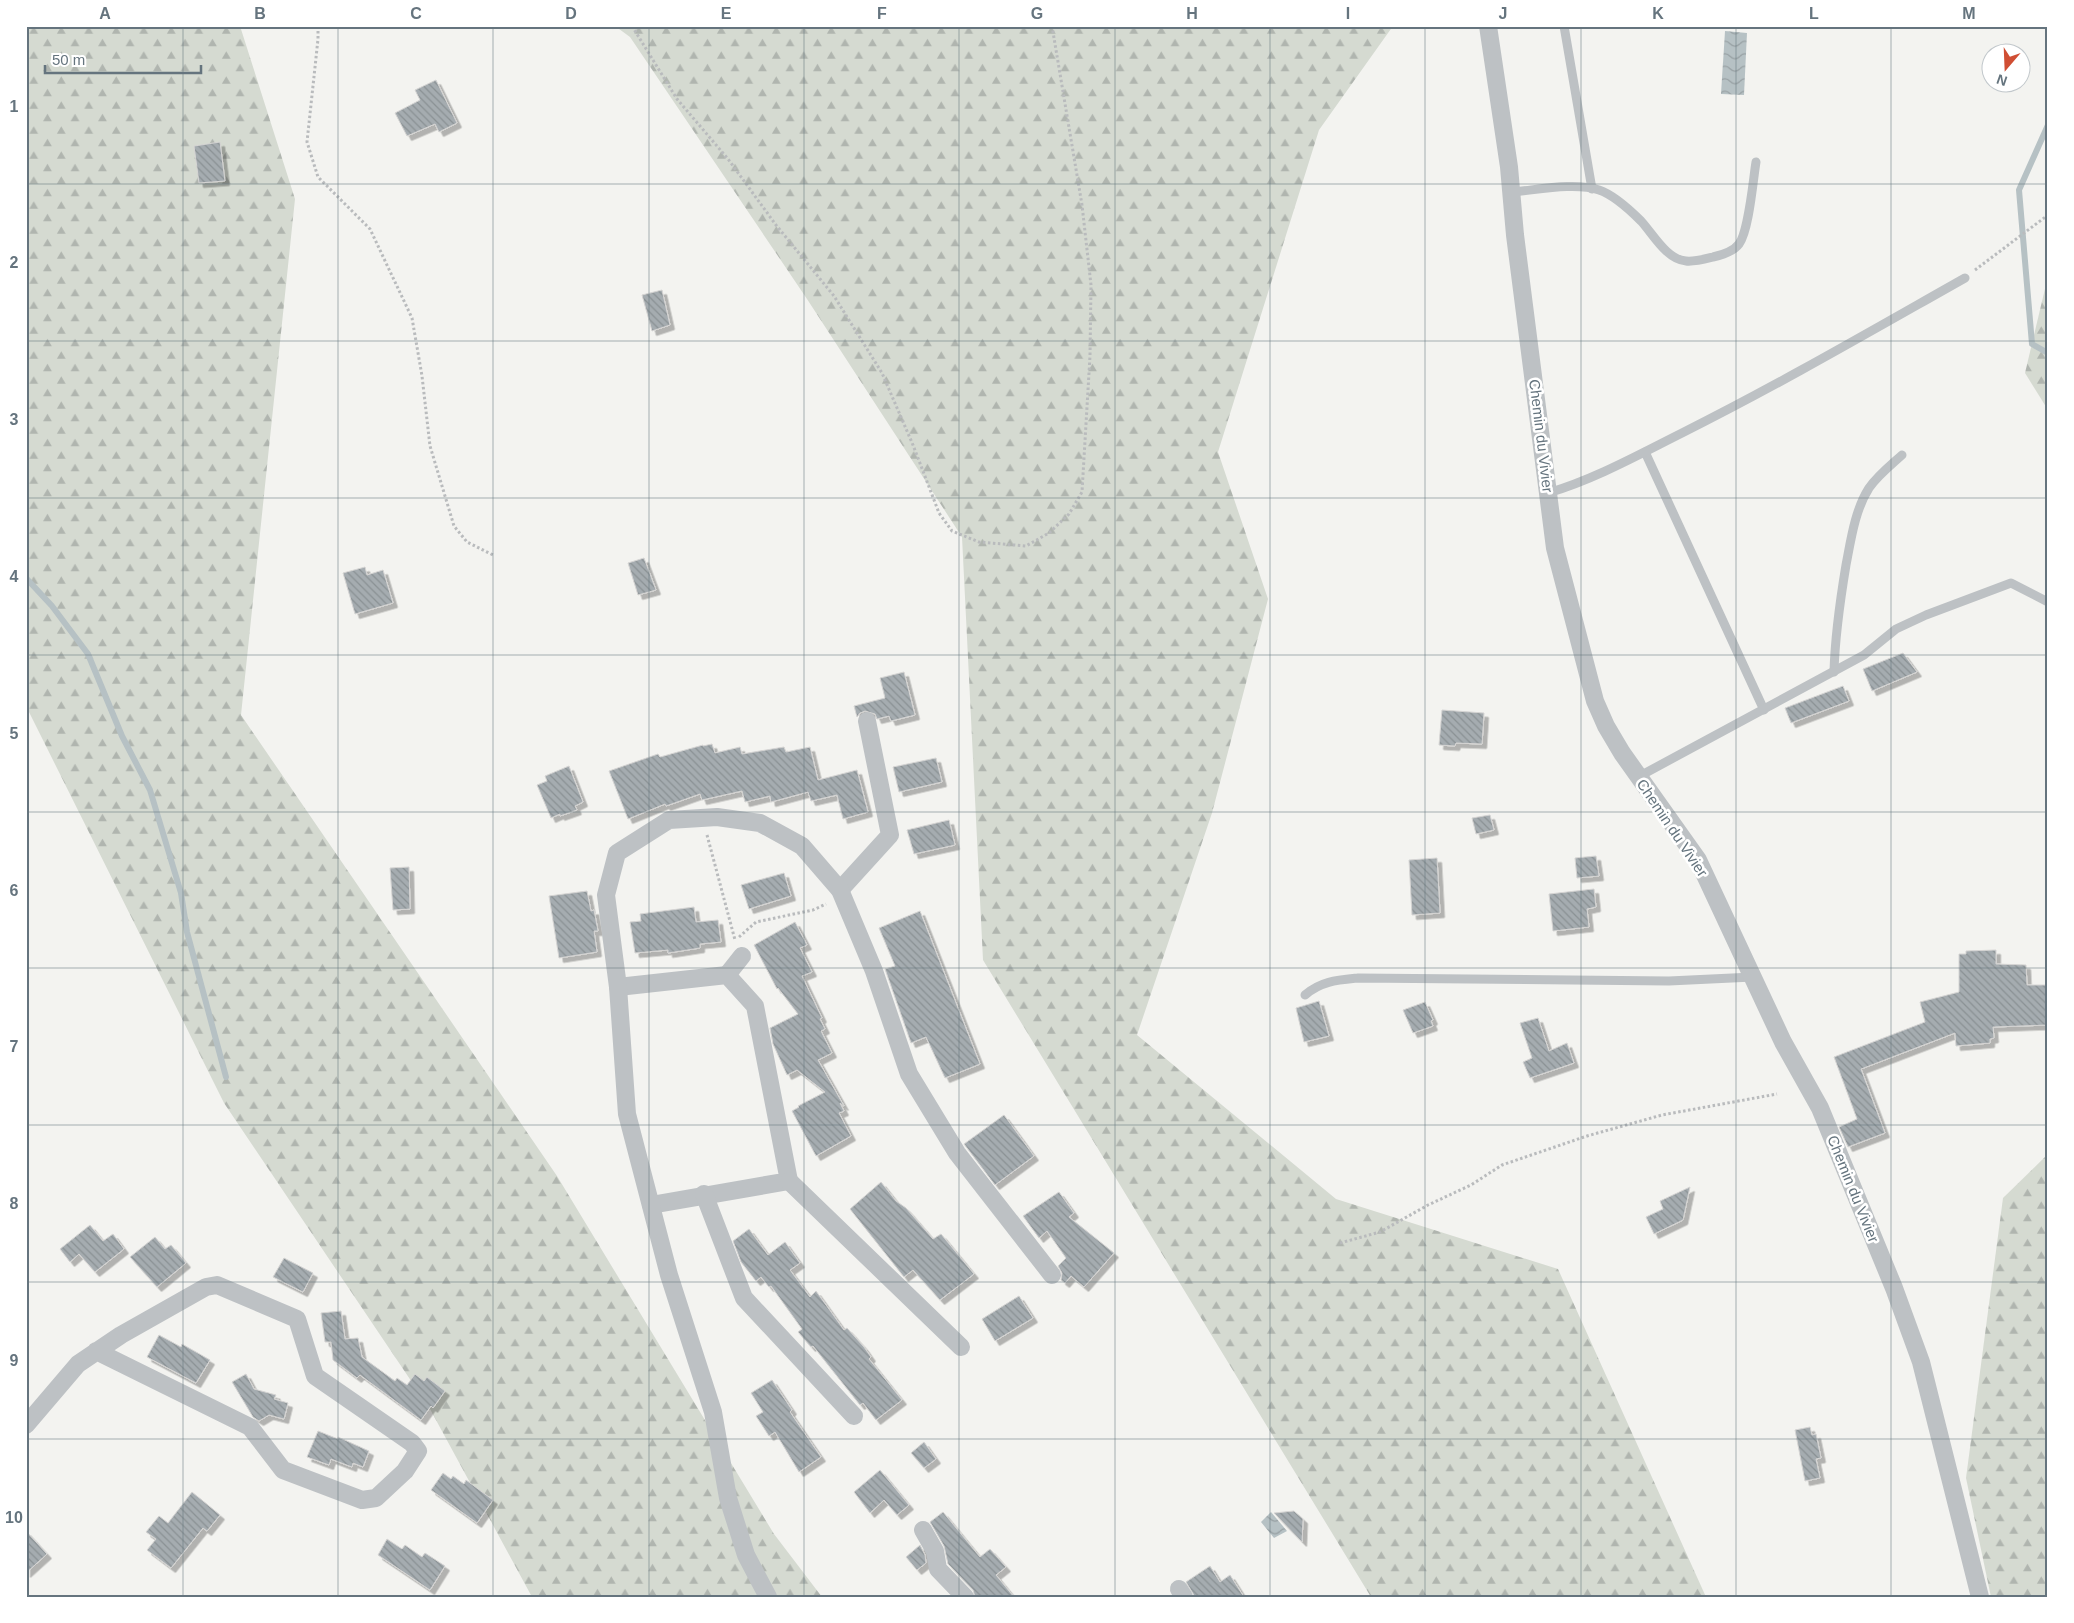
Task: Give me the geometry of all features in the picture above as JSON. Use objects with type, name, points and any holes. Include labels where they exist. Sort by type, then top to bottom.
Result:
[{"type":"street","name":"Chemin du Vivier","points":[[1488,26],[1512,192],[1554,548],[1596,701],[1606,726],[1638,777],[1698,860],[1783,1042],[1820,1108],[1894,1288],[1920,1362],[1980,1597]]},
{"type":"street","points":[[840,890],[890,835],[867,721]]},
{"type":"street","points":[[768,1597],[746,1554],[728,1498],[713,1412],[669,1274],[627,1114],[618,987],[606,895],[617,854],[669,820],[717,817],[760,823],[802,846],[840,890],[874,971],[909,1074],[957,1153],[1052,1275]]},
{"type":"street","points":[[618,987],[735,959],[755,1006],[789,1181],[961,1347]]},
{"type":"street","points":[[650,1205],[704,1194],[789,1181]]},
{"type":"street","points":[[704,1194],[744,1298],[854,1416]]},
{"type":"street","points":[[26,1425],[78,1364],[96,1351],[206,1287],[217,1285],[297,1319],[315,1376],[412,1443],[418,1451],[404,1471],[376,1498],[362,1500],[283,1470],[250,1427],[96,1351]]},
{"type":"street","points":[[923,1530],[935,1550],[938,1569],[965,1597]]},
{"type":"lane","points":[[1564,26],[1592,189]]},
{"type":"lane","points":[[1512,192],[1575,186],[1598,190],[1612,197],[1641,221],[1676,258],[1686,261],[1712,258],[1730,252],[1740,243],[1747,221],[1756,162]]},
{"type":"lane","points":[[1548,493],[1576,484],[1745,402],[1965,278]]},
{"type":"lane","points":[[1644,452],[1764,710]]},
{"type":"lane","points":[[1834,672],[1837,619],[1852,534],[1859,509],[1869,488],[1902,455]]},
{"type":"lane","points":[[1638,777],[1834,672],[1864,655],[1896,629],[1926,615],[2011,582],[2048,602]]},
{"type":"lane","points":[[1305,995],[1314,986],[1358,978],[1669,981],[1753,977]]},
{"type":"path","points":[[318,26],[307,142],[318,176],[370,229],[412,318],[422,376],[430,446],[454,526],[468,542],[493,555]]},
{"type":"path","points":[[632,26],[677,99],[728,159],[776,225],[834,296],[882,373],[913,445],[938,513],[952,531],[979,542],[1026,546],[1049,533],[1069,514],[1082,492],[1090,356],[1091,285],[1082,205],[1052,26]]},
{"type":"path","points":[[1965,278],[2048,215]]},
{"type":"path","points":[[702,818],[735,959]]},
{"type":"path","points":[[735,959],[756,922],[813,910],[828,903],[840,890]]},
{"type":"path","points":[[1340,1243],[1380,1232],[1428,1205],[1471,1185],[1502,1165],[1588,1136],[1662,1115],[1777,1094]]},
{"type":"green space","points":[[26,26],[240,26],[295,199],[241,715],[557,1176],[774,1534],[822,1597],[532,1597],[430,1409],[224,1103],[26,706]]},
{"type":"green space","points":[[615,26],[1393,26],[1319,130],[1218,452],[1268,599],[1212,813],[1137,1035],[1336,1199],[1558,1269],[1706,1597],[1371,1597],[983,960],[962,537],[807,299],[630,37]]},
{"type":"green space","points":[[2048,276],[2048,410],[2025,373]]},
{"type":"green space","points":[[2048,1154],[2048,1597],[1991,1597],[1966,1478],[2003,1198]]},
{"type":"water","points":[[1725,31],[1747,33],[1744,95],[1721,94]]},
{"type":"water","points":[[1271,1512],[1287,1531],[1274,1538],[1261,1522]]},
{"type":"building","points":[[436,80],[457,123],[439,132],[435,124],[407,136],[395,113],[420,100],[415,90]]},
{"type":"building","points":[[220,142],[225,181],[199,183],[194,146]]},
{"type":"building","points":[[662,290],[670,325],[652,331],[642,295]]},
{"type":"building","points":[[644,558],[656,590],[638,595],[628,563]]},
{"type":"building","points":[[365,567],[367,575],[383,570],[393,603],[355,614],[343,573]]},
{"type":"building","points":[[1903,653],[1917,672],[1872,691],[1863,669]]},
{"type":"building","points":[[904,672],[915,715],[891,721],[889,716],[877,719],[875,714],[865,711],[857,717],[854,706],[885,698],[880,678]]},
{"type":"building","points":[[1843,686],[1849,701],[1791,723],[1785,708]]},
{"type":"building","points":[[1442,710],[1484,713],[1482,744],[1456,743],[1455,746],[1439,745]]},
{"type":"building","points":[[712,744],[715,753],[740,747],[742,754],[784,747],[786,752],[810,747],[818,780],[857,770],[868,812],[843,819],[837,795],[811,801],[808,792],[771,802],[770,796],[745,802],[742,791],[702,800],[700,794],[666,806],[665,804],[628,819],[609,771],[658,754],[660,757]]},
{"type":"building","points":[[936,758],[942,782],[899,792],[893,767]]},
{"type":"building","points":[[569,766],[583,802],[575,806],[577,810],[551,818],[537,785],[547,781],[545,776]]},
{"type":"building","points":[[1490,815],[1494,830],[1476,834],[1472,818]]},
{"type":"building","points":[[949,820],[955,845],[914,854],[907,830]]},
{"type":"building","points":[[1596,856],[1599,876],[1577,878],[1575,858]]},
{"type":"building","points":[[1437,858],[1440,913],[1412,915],[1409,860]]},
{"type":"building","points":[[409,867],[410,909],[393,910],[390,868]]},
{"type":"building","points":[[784,873],[791,896],[749,909],[741,885]]},
{"type":"building","points":[[1594,889],[1596,907],[1587,909],[1589,927],[1553,931],[1549,894]]},
{"type":"building","points":[[587,891],[591,911],[594,910],[598,931],[594,931],[597,952],[559,958],[549,896]]},
{"type":"building","points":[[694,907],[696,922],[718,920],[721,942],[700,944],[700,948],[668,953],[668,950],[635,953],[630,922],[641,921],[640,914]]},
{"type":"building","points":[[920,911],[980,1064],[945,1078],[926,1037],[911,1043],[885,969],[895,966],[879,928]]},
{"type":"building","points":[[795,922],[807,945],[800,948],[812,972],[802,976],[822,1018],[820,1019],[825,1029],[821,1031],[832,1053],[818,1060],[844,1106],[840,1103],[844,1111],[839,1113],[851,1136],[816,1156],[792,1111],[825,1092],[797,1070],[787,1075],[773,1044],[770,1028],[798,1014],[777,989],[754,945]]},
{"type":"building","points":[[1996,950],[1996,964],[2026,965],[2027,985],[2048,985],[2048,1025],[1993,1027],[1994,1038],[1990,1039],[1990,1043],[1956,1046],[1955,1033],[1861,1069],[1885,1133],[1848,1147],[1839,1127],[1857,1119],[1834,1057],[1925,1022],[1920,1002],[1959,992],[1959,954],[1966,954],[1966,951]]},
{"type":"building","points":[[1319,1001],[1329,1036],[1304,1042],[1296,1008]]},
{"type":"building","points":[[1425,1002],[1433,1020],[1431,1021],[1433,1026],[1413,1033],[1403,1010]]},
{"type":"building","points":[[1538,1018],[1549,1051],[1567,1043],[1574,1063],[1530,1078],[1523,1062],[1532,1058],[1520,1023]]},
{"type":"building","points":[[1004,1115],[1034,1156],[995,1185],[964,1144]]},
{"type":"building","points":[[881,1182],[896,1201],[906,1208],[933,1239],[941,1234],[974,1274],[940,1300],[913,1270],[904,1277],[850,1209]]},
{"type":"building","points":[[1690,1187],[1683,1220],[1654,1234],[1646,1217],[1663,1209],[1660,1201]]},
{"type":"building","points":[[1059,1192],[1074,1213],[1069,1217],[1114,1253],[1084,1287],[1071,1276],[1065,1283],[1061,1280],[1062,1273],[1058,1266],[1066,1258],[1047,1231],[1039,1238],[1023,1216]]},
{"type":"building","points":[[90,1225],[103,1241],[113,1234],[124,1249],[95,1272],[79,1254],[70,1262],[60,1249]]},
{"type":"building","points":[[749,1229],[768,1255],[785,1242],[800,1263],[790,1270],[810,1297],[816,1291],[844,1330],[847,1328],[864,1347],[871,1357],[869,1359],[902,1400],[876,1420],[863,1403],[860,1405],[813,1346],[811,1347],[798,1332],[802,1329],[771,1286],[769,1287],[761,1277],[756,1281],[741,1262],[733,1241]]},
{"type":"building","points":[[155,1237],[165,1249],[171,1245],[186,1263],[157,1287],[130,1257]]},
{"type":"building","points":[[284,1258],[313,1273],[303,1292],[273,1277]]},
{"type":"building","points":[[1019,1296],[1033,1318],[995,1341],[982,1319]]},
{"type":"building","points":[[341,1311],[345,1339],[358,1338],[362,1357],[395,1381],[397,1378],[407,1385],[415,1374],[424,1381],[427,1377],[445,1391],[433,1408],[431,1406],[421,1420],[360,1375],[357,1378],[333,1360],[331,1342],[325,1342],[321,1313]]},
{"type":"building","points":[[159,1335],[181,1347],[182,1344],[210,1360],[196,1383],[147,1357]]},
{"type":"building","points":[[246,1374],[254,1389],[276,1395],[274,1399],[288,1403],[284,1419],[269,1415],[259,1421],[253,1417],[232,1382]]},
{"type":"building","points":[[772,1380],[792,1410],[790,1412],[821,1457],[799,1472],[775,1432],[769,1436],[756,1416],[763,1412],[751,1393]]},
{"type":"building","points":[[1810,1427],[1812,1435],[1816,1434],[1821,1458],[1816,1459],[1820,1478],[1805,1481],[1795,1430]]},
{"type":"building","points":[[318,1431],[338,1439],[338,1437],[369,1451],[363,1467],[353,1463],[352,1467],[331,1459],[329,1465],[307,1457]]},
{"type":"building","points":[[924,1442],[936,1459],[924,1468],[911,1453]]},
{"type":"building","points":[[880,1470],[909,1505],[897,1515],[884,1500],[870,1513],[854,1492]]},
{"type":"building","points":[[443,1473],[451,1479],[453,1476],[464,1484],[466,1480],[493,1500],[477,1523],[431,1490]]},
{"type":"building","points":[[192,1492],[220,1515],[207,1531],[203,1528],[171,1568],[147,1550],[156,1539],[146,1532],[159,1516],[168,1523]]},
{"type":"building","points":[[1294,1511],[1303,1519],[1302,1542],[1274,1513]]},
{"type":"building","points":[[943,1512],[980,1557],[990,1549],[1006,1567],[996,1575],[1014,1597],[975,1597],[973,1590],[948,1564],[944,1546],[930,1522]]},
{"type":"building","points":[[26,1531],[47,1554],[26,1573]]},
{"type":"building","points":[[387,1539],[402,1549],[405,1545],[422,1557],[425,1553],[445,1566],[430,1590],[378,1555]]},
{"type":"building","points":[[920,1545],[925,1555],[926,1563],[917,1570],[906,1557]]},
{"type":"building","points":[[1210,1566],[1220,1582],[1230,1575],[1244,1597],[1195,1597],[1186,1582]]},
{"type":"waterway","points":[[2048,125],[2019,190],[2032,344],[2048,353]]},
{"type":"waterway","points":[[26,578],[52,606],[88,654],[122,736],[150,790],[181,893],[187,932],[226,1077]]}]
